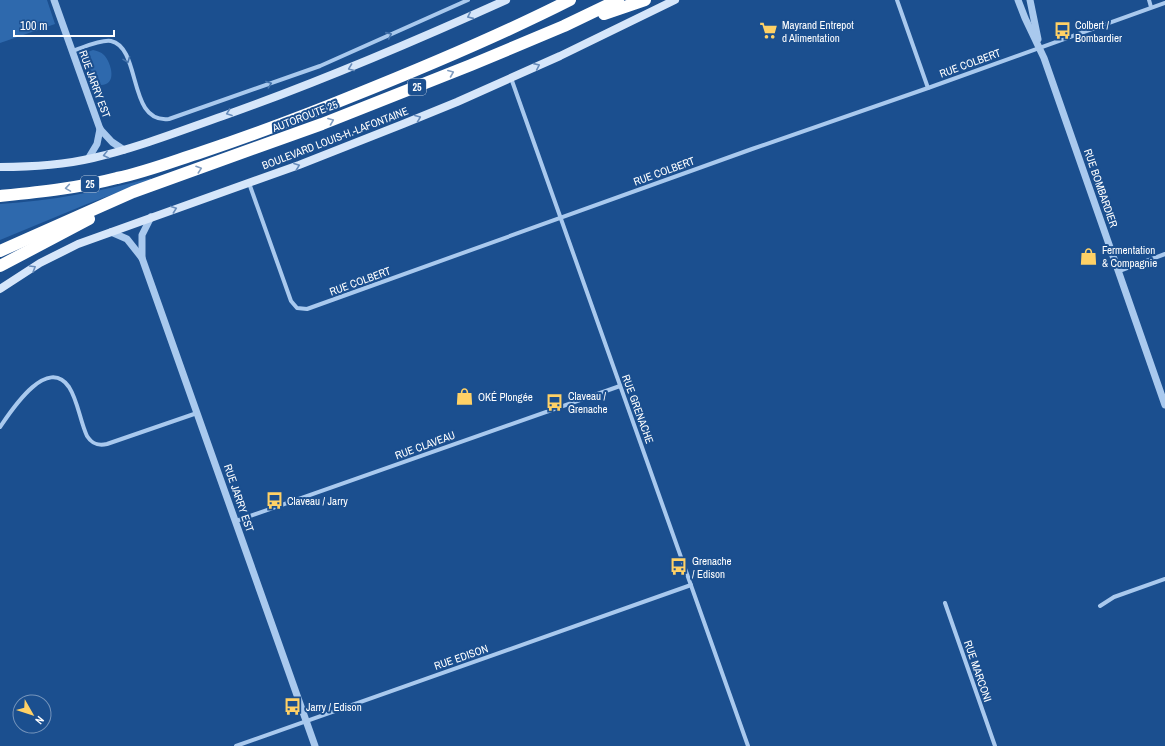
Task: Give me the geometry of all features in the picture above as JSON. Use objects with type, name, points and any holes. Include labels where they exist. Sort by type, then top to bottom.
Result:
[{"type":"highway","points":[[534,18],[561,0]]},
{"type":"highway","name":"AUTOROUTE 25","points":[[0,196],[62,189],[117,178],[196,154],[307,114],[402,76],[534,18],[570,0]]},
{"type":"highway","name":"AUTOROUTE 25","points":[[0,251],[149,186],[333,120],[471,65],[564,26],[618,0]]},
{"type":"highway","points":[[564,26],[645,0]]},
{"type":"highway","points":[[0,266],[149,186]]},
{"type":"highway","points":[[0,191],[18,194]]},
{"type":"main road","points":[[0,167],[34,166],[88,159],[124,150],[273,98],[357,65],[506,0]]},
{"type":"main road","name":"BOULEVARD LOUIS-H.-LAFONTAINE","points":[[0,289],[53,256],[78,244],[249,183],[371,137],[511,78],[675,0]]},
{"type":"street","name":"RUE JARRY EST","points":[[54,0],[100,129],[107,137],[124,150]]},
{"type":"street","points":[[72,51],[98,43],[110,41],[115,43],[120,47],[126,56],[141,100],[147,112],[158,119],[169,119],[320,66],[468,0]]},
{"type":"street","points":[[897,0],[928,88]]},
{"type":"street","name":"RUE BOMBARDIER","points":[[1018,0],[1039,48],[1165,405]]},
{"type":"street","name":"RUE BOMBARDIER","points":[[1030,0],[1039,48]]},
{"type":"street","points":[[1149,0],[1152,7]]},
{"type":"street","name":"RUE COLBERT","points":[[249,183],[291,301],[297,308],[307,310],[1165,2]]},
{"type":"street","name":"RUE GRENACHE","points":[[511,78],[562,218],[748,746]]},
{"type":"street","name":"RUE JARRY EST","points":[[88,159],[97,144],[100,129]]},
{"type":"street","name":"RUE JARRY EST","points":[[142,258],[142,235],[151,217]]},
{"type":"street","name":"RUE JARRY EST","points":[[111,232],[127,239],[142,258],[315,746]]},
{"type":"street","points":[[1118,271],[1165,254]]},
{"type":"street","points":[[0,427],[29,390],[42,379],[49,378],[59,379],[68,386],[87,436],[91,441],[98,445],[107,444],[197,413]]},
{"type":"street","name":"RUE CLAVEAU","points":[[236,522],[620,386]]},
{"type":"street","points":[[1100,606],[1114,597],[1165,579]]},
{"type":"street","name":"RUE EDISON","points":[[236,746],[691,585]]},
{"type":"street","name":"RUE MARCONI","points":[[945,603],[995,746]]},
{"type":"shaded area","points":[[0,0],[47,0],[55,24],[0,43]]},
{"type":"shaded area","points":[[93,50],[103,54],[111,68],[111,78],[106,84],[101,85],[87,64],[88,63],[82,57],[83,54]]},
{"type":"shaded area","points":[[151,178],[151,180],[87,204],[0,240],[0,204],[19,203],[76,195]]},
{"type":"place","name":"Mayrand Entrepot d Alimentation","points":[[769,31]]},
{"type":"place","name":"Colbert / Bombardier","points":[[1062,31]]},
{"type":"place","name":"Fermentation & Compagnie","points":[[1089,256]]},
{"type":"place","name":"OKÉ Plongée","points":[[465,397]]},
{"type":"place","name":"Claveau / Grenache","points":[[555,402]]},
{"type":"place","name":"Claveau / Jarry","points":[[274,501]]},
{"type":"place","name":"Grenache / Edison","points":[[679,567]]},
{"type":"place","name":"Jarry / Edison","points":[[293,707]]}]
